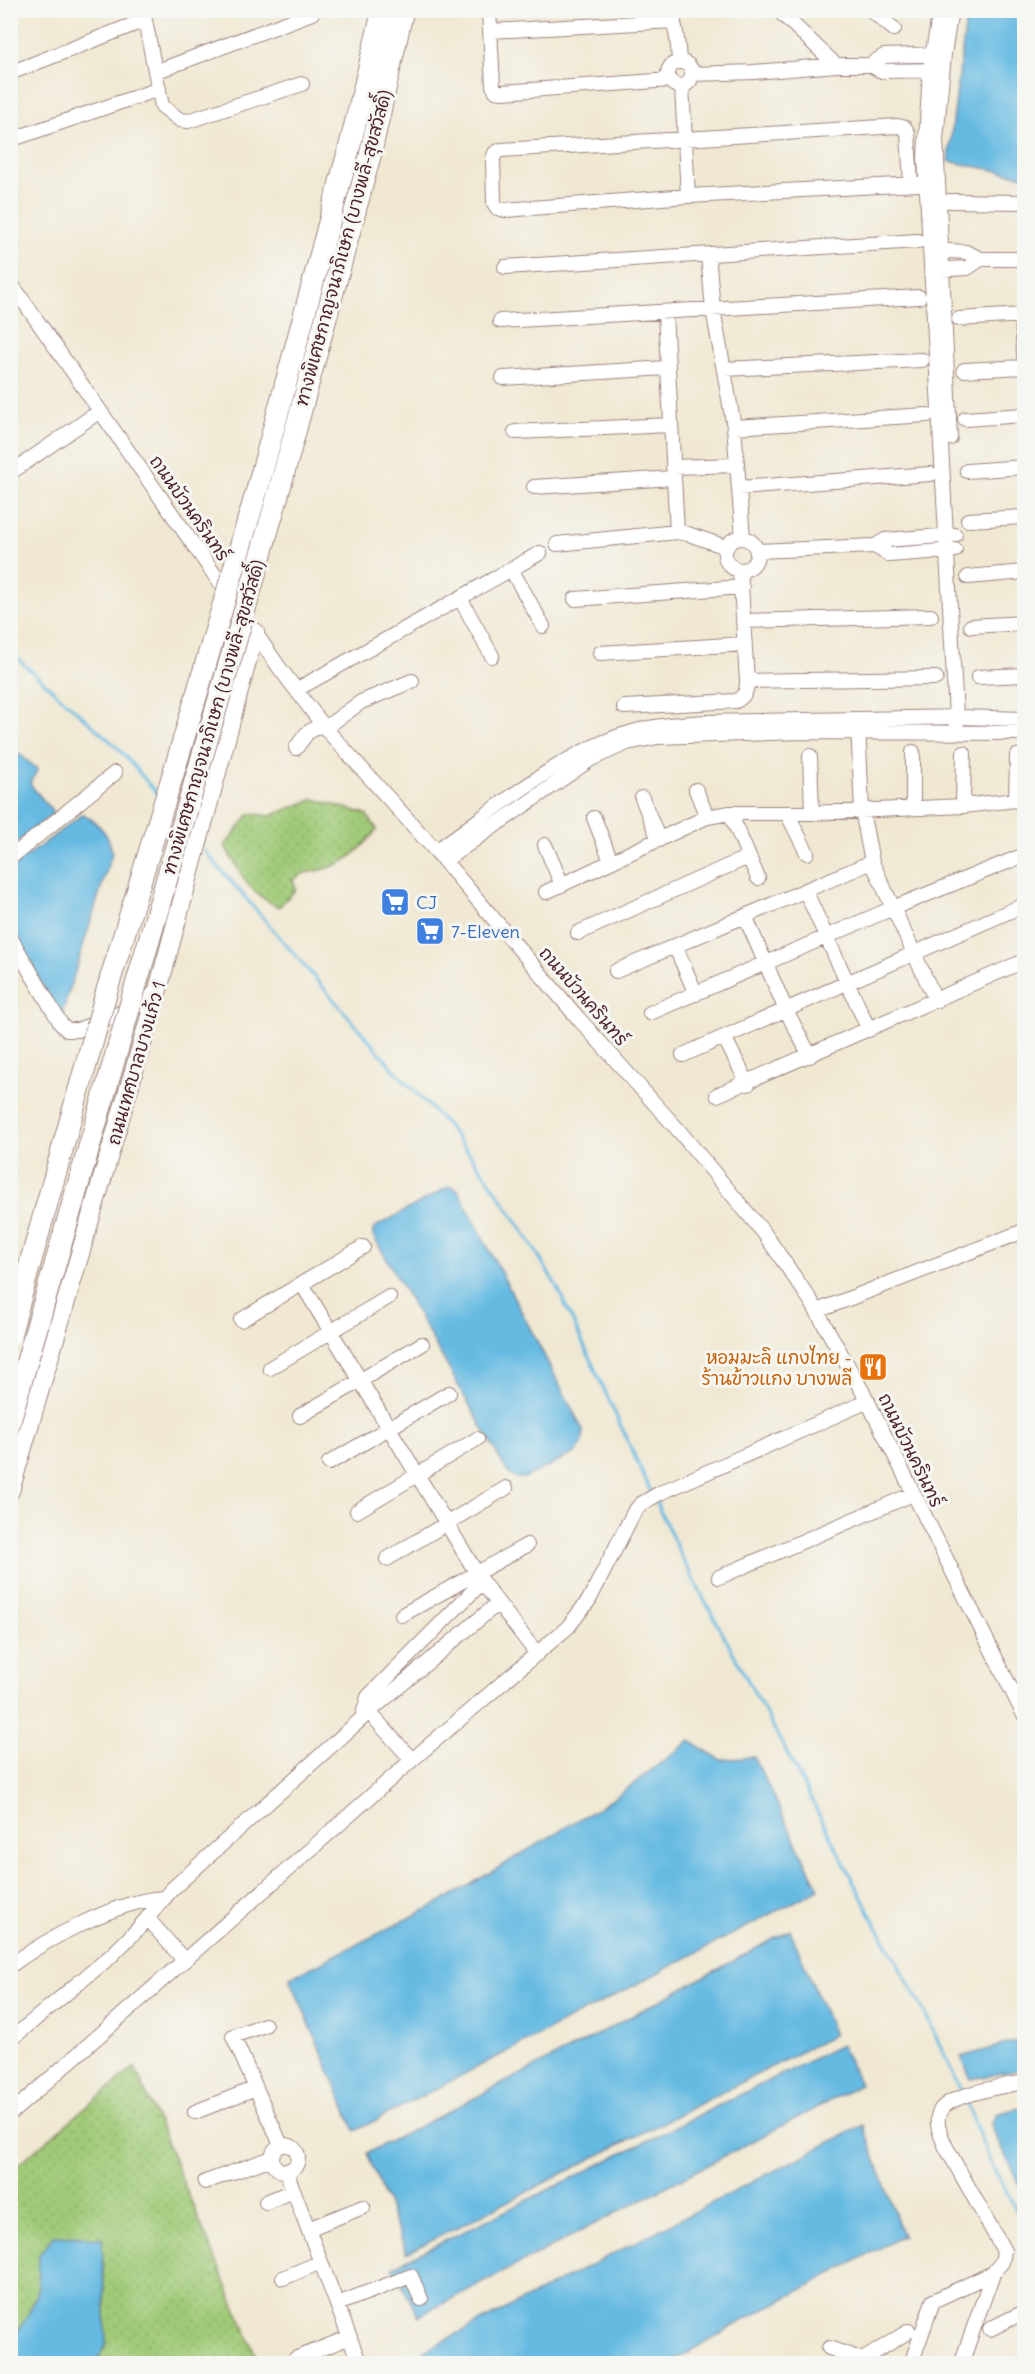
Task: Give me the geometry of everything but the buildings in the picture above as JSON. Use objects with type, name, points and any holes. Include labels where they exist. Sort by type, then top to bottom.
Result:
[{"type":"highway","name":"ทางพิเศษกาญจนาภิเษก (บางพลี-สุขสวัสดิ์)","points":[[10,1335],[106,990],[182,747],[257,490],[347,157],[383,10]]},
{"type":"highway","name":"ทางพิเศษกาญจนาภิเษก (บางพลี-สุขสวัสดิ์)","points":[[10,1420],[276,502],[370,156],[403,10]]},
{"type":"main road","name":"ถนนเทศบาลบางแก้ว 1","points":[[10,1491],[159,987],[255,632]]},
{"type":"street","points":[[489,10],[493,86],[496,91],[690,81],[692,74],[688,65],[679,62]]},
{"type":"street","points":[[871,10],[894,29]]},
{"type":"street","points":[[940,10],[936,70],[936,139],[932,183],[937,270],[934,357],[950,535],[959,734]]},
{"type":"street","points":[[938,54],[951,10]]},
{"type":"street","points":[[779,11],[836,65]]},
{"type":"street","points":[[155,72],[312,13]]},
{"type":"street","points":[[10,73],[147,14],[162,106],[180,120],[188,121],[302,84]]},
{"type":"street","points":[[490,31],[672,16],[679,62]]},
{"type":"street","points":[[870,65],[884,56],[938,54]]},
{"type":"street","points":[[679,62],[669,70],[676,83],[684,139],[688,196]]},
{"type":"street","points":[[692,74],[754,72],[836,65],[870,65],[882,71],[936,70]]},
{"type":"street","points":[[10,140],[159,89]]},
{"type":"street","points":[[911,184],[908,133],[905,128],[898,126],[501,150],[495,153],[493,159],[494,203],[497,208],[505,210],[688,196],[932,183]]},
{"type":"street","points":[[949,201],[1024,202]]},
{"type":"street","points":[[504,267],[918,241]]},
{"type":"street","points":[[935,250],[966,252],[981,259],[1024,259]]},
{"type":"street","points":[[708,255],[713,309],[734,427],[743,538]]},
{"type":"street","points":[[937,270],[967,268],[981,259]]},
{"type":"street","name":"ถนนบัวนครินทร์","points":[[10,282],[296,690],[324,726],[440,856],[720,1179],[764,1233],[817,1311],[868,1401],[1024,1715]]},
{"type":"street","points":[[500,321],[919,297]]},
{"type":"street","points":[[665,313],[677,532]]},
{"type":"street","points":[[959,319],[1023,315],[1024,356]]},
{"type":"street","points":[[724,369],[934,357]]},
{"type":"street","points":[[964,370],[1024,367]]},
{"type":"street","points":[[503,378],[667,368]]},
{"type":"street","points":[[10,473],[100,411]]},
{"type":"street","points":[[734,427],[927,415]]},
{"type":"street","points":[[965,419],[1024,415]]},
{"type":"street","points":[[515,432],[670,425]]},
{"type":"street","points":[[534,487],[737,465]]},
{"type":"street","points":[[967,471],[1024,467]]},
{"type":"street","points":[[739,488],[930,474]]},
{"type":"street","points":[[968,520],[1024,517]]},
{"type":"street","points":[[556,544],[677,532],[726,548]]},
{"type":"street","points":[[757,551],[875,546],[885,540],[950,535]]},
{"type":"street","points":[[743,538],[751,541],[757,551],[753,564],[741,570],[734,568],[726,560],[726,548],[733,540],[743,538]]},
{"type":"street","points":[[875,546],[889,555],[950,550]]},
{"type":"street","points":[[296,690],[540,553]]},
{"type":"street","points":[[511,569],[543,626]]},
{"type":"street","points":[[624,706],[736,701],[743,697],[747,691],[747,681],[741,570]]},
{"type":"street","points":[[968,577],[1024,572]]},
{"type":"street","points":[[575,599],[742,587]]},
{"type":"street","points":[[460,598],[492,656]]},
{"type":"street","points":[[744,621],[931,616]]},
{"type":"street","points":[[971,626],[1024,623]]},
{"type":"street","points":[[600,653],[745,644]]},
{"type":"street","points":[[978,677],[1024,675]]},
{"type":"street","points":[[747,681],[936,678]]},
{"type":"street","points":[[296,748],[307,734],[361,702],[412,681]]},
{"type":"street","points":[[440,856],[591,759],[627,743],[658,737],[801,732],[958,717],[1024,719]]},
{"type":"street","points":[[858,726],[959,734],[1024,733]]},
{"type":"street","points":[[858,726],[862,811],[872,862],[936,1001]]},
{"type":"street","points":[[913,752],[913,808]]},
{"type":"street","points":[[963,806],[964,753]]},
{"type":"street","points":[[810,756],[812,813]]},
{"type":"street","points":[[546,892],[707,817],[730,813],[812,813],[963,806],[1020,800],[1017,756]]},
{"type":"street","points":[[10,858],[114,773]]},
{"type":"street","points":[[696,790],[707,817]]},
{"type":"street","points":[[642,798],[659,840]]},
{"type":"street","points":[[730,813],[758,878]]},
{"type":"street","points":[[788,813],[807,854]]},
{"type":"street","points":[[594,818],[611,861]]},
{"type":"street","points":[[545,845],[562,885]]},
{"type":"street","points":[[650,1013],[1022,856]]},
{"type":"street","points":[[578,933],[748,857]]},
{"type":"street","points":[[616,970],[872,862]]},
{"type":"street","points":[[805,890],[869,1030]]},
{"type":"street","points":[[683,1054],[1024,905]]},
{"type":"street","points":[[745,916],[786,1010],[810,1056]]},
{"type":"street","points":[[10,937],[61,1024],[67,1030],[78,1030],[143,1004],[159,987]]},
{"type":"street","points":[[675,946],[696,994]]},
{"type":"street","points":[[717,1095],[748,1084],[1024,961]]},
{"type":"street","points":[[724,1037],[748,1084]]},
{"type":"street","points":[[817,1311],[1024,1231]]},
{"type":"street","points":[[242,1320],[363,1247]]},
{"type":"street","points":[[302,1284],[479,1578],[537,1654]]},
{"type":"street","points":[[270,1368],[389,1297]]},
{"type":"street","points":[[300,1416],[422,1344]]},
{"type":"street","points":[[329,1463],[449,1393]]},
{"type":"street","points":[[10,2114],[579,1615],[634,1512],[647,1500],[868,1401]]},
{"type":"street","points":[[357,1511],[477,1439]]},
{"type":"street","points":[[387,1559],[506,1488]]},
{"type":"street","points":[[719,1577],[914,1494]]},
{"type":"street","points":[[402,1615],[479,1578],[527,1545]]},
{"type":"street","points":[[365,1715],[368,1697],[479,1578]]},
{"type":"street","points":[[10,2040],[111,1956],[164,1898],[365,1715],[497,1604]]},
{"type":"street","points":[[365,1715],[412,1760]]},
{"type":"street","points":[[10,1966],[47,1941],[108,1913],[140,1901],[164,1898]]},
{"type":"street","points":[[147,1918],[184,1960]]},
{"type":"street","points":[[265,2025],[233,2037],[281,2145]]},
{"type":"street","points":[[961,2364],[993,2273],[1002,2262],[1004,2251],[946,2147],[938,2126],[939,2111],[944,2105],[959,2098],[1024,2082]]},
{"type":"street","points":[[195,2112],[256,2088]]},
{"type":"street","points":[[286,2171],[296,2165],[298,2156],[290,2146],[281,2145],[274,2150],[272,2158],[274,2166],[286,2171],[359,2362]]},
{"type":"street","points":[[205,2182],[272,2158]]},
{"type":"street","points":[[266,2202],[293,2191]]},
{"type":"street","points":[[308,2229],[363,2207]]},
{"type":"street","points":[[283,2278],[321,2262]]},
{"type":"street","points":[[911,2364],[933,2301],[993,2273]]},
{"type":"street","points":[[337,2304],[411,2276],[421,2299]]},
{"type":"street","points":[[990,2329],[1024,2312]]},
{"type":"street","points":[[829,2348],[870,2361],[909,2331]]},
{"type":"street","points":[[296,2359],[350,2337]]},
{"type":"green space","points":[[314,799],[366,814],[377,829],[343,862],[303,874],[293,880],[296,889],[279,907],[260,896],[246,882],[225,846],[250,813],[270,816]]},
{"type":"green space","points":[[135,2067],[259,2363],[11,2364],[11,2170]]},
{"type":"water","points":[[967,11],[1017,11],[1024,16],[1024,176],[948,161]]},
{"type":"water","points":[[11,747],[38,770],[30,782],[54,813],[11,847]]},
{"type":"water","points":[[83,814],[102,830],[109,840],[112,853],[61,1017],[11,932],[10,869]]},
{"type":"water","points":[[450,1186],[458,1190],[583,1430],[582,1443],[575,1453],[524,1478],[515,1478],[508,1473],[373,1235],[373,1230],[377,1226]]},
{"type":"water","points":[[690,1741],[721,1760],[754,1757],[819,1889],[355,2131],[290,1978],[443,1901],[613,1799]]},
{"type":"water","points":[[790,1930],[834,2035],[407,2253],[367,2153],[582,2043]]},
{"type":"water","points":[[1024,2039],[1024,2069],[971,2079],[961,2057]]},
{"type":"water","points":[[841,2045],[860,2085],[419,2316],[392,2267]]},
{"type":"water","points":[[1024,2107],[1024,2194],[991,2126],[996,2114]]},
{"type":"water","points":[[863,2125],[903,2236],[744,2320],[669,2363],[401,2363]]},
{"type":"water","points":[[54,2236],[102,2238],[106,2343],[96,2363],[11,2363],[11,2342],[28,2315],[38,2292],[39,2254]]},
{"type":"waterway","points":[[10,652],[119,749],[159,796]]},
{"type":"waterway","points":[[204,850],[399,1075],[445,1123],[485,1174],[557,1287],[652,1494]]},
{"type":"waterway","points":[[655,1500],[684,1562],[925,2013],[962,2093]]},
{"type":"waterway","points":[[965,2099],[989,2159],[1024,2225]]},
{"type":"place","name":"CJ","points":[[395,902]]},
{"type":"place","name":"7-Eleven","points":[[430,931]]},
{"type":"place","name":"หอมมะลิ เเกงไทย - ร้านข้าวแกง บางพลี","points":[[873,1367]]}]
